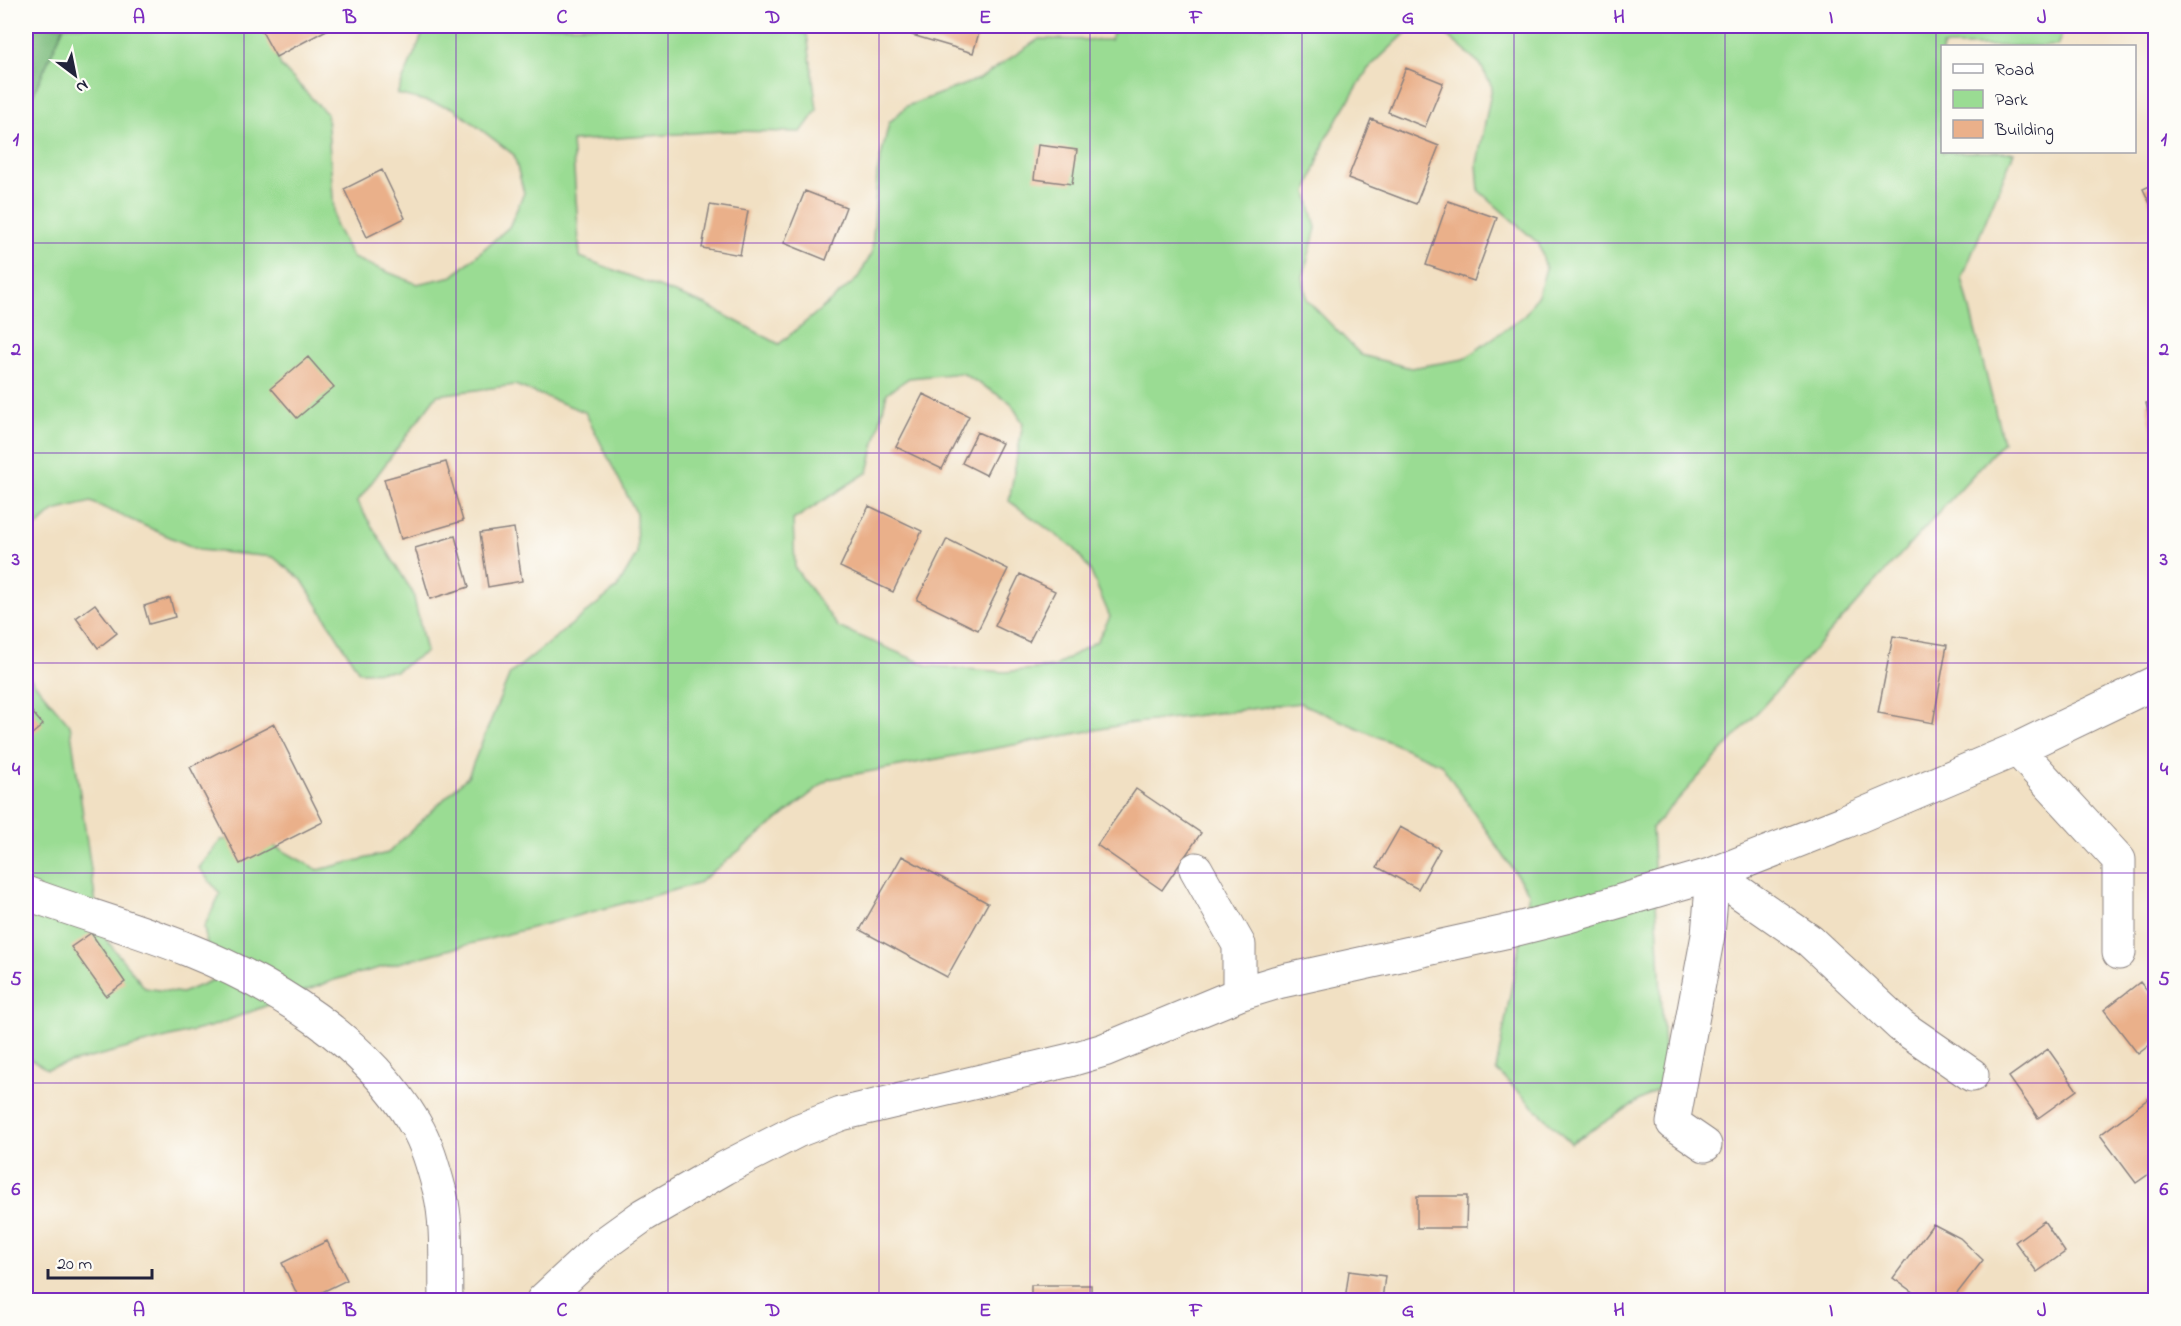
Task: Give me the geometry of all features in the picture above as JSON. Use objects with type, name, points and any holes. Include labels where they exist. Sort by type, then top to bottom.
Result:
[{"type":"street","points":[[543,1300],[601,1246],[644,1215],[725,1168],[797,1131],[841,1114],[1104,1050],[1239,994],[1278,982],[1505,932],[1713,874],[1845,822],[2017,749],[2156,682]]},
{"type":"street","points":[[2017,749],[2119,860],[2119,953]]},
{"type":"street","points":[[1196,869],[1239,945],[1239,994]]},
{"type":"street","points":[[1713,874],[1810,941],[1901,1026],[1972,1075]]},
{"type":"street","points":[[1705,1145],[1673,1123],[1708,935],[1713,874]]},
{"type":"street","points":[[26,893],[188,950],[249,977],[321,1022],[357,1052],[391,1089],[416,1125],[432,1164],[440,1194],[446,1300]]},
{"type":"green space","points":[[26,26],[64,26],[26,110]]},
{"type":"green space","points":[[64,26],[265,26],[281,66],[327,114],[335,225],[353,258],[417,284],[453,276],[509,227],[524,193],[514,155],[453,108],[397,94],[426,26],[783,26],[807,34],[817,110],[801,132],[723,131],[572,141],[580,257],[706,305],[779,344],[857,279],[872,253],[877,173],[889,123],[907,106],[979,79],[1039,39],[1110,40],[1116,26],[1428,26],[1408,31],[1368,69],[1326,138],[1307,192],[1316,228],[1303,277],[1307,300],[1361,355],[1411,368],[1464,359],[1525,315],[1539,293],[1546,268],[1539,244],[1479,191],[1477,164],[1492,87],[1480,64],[1436,26],[2065,26],[2057,45],[1941,45],[1941,153],[2014,153],[1962,278],[2003,442],[1652,828],[1666,1084],[1571,1143],[1496,1070],[1529,893],[1441,764],[1300,703],[1127,724],[829,779],[697,884],[334,980],[213,1026],[47,1069],[26,1057],[26,673],[70,725],[100,932],[145,988],[182,993],[213,980],[204,927],[220,894],[199,868],[221,840],[258,837],[318,870],[388,853],[468,776],[510,674],[617,588],[637,554],[636,513],[585,412],[515,385],[437,395],[357,502],[413,593],[426,652],[396,671],[359,672],[302,580],[273,557],[199,550],[91,502],[54,511],[26,536],[26,110]],"holes":[[[962,373],[1010,402],[1023,423],[1009,501],[1074,548],[1090,570],[1110,617],[1097,641],[1053,667],[1005,672],[929,666],[838,627],[795,568],[793,520],[868,472],[887,393],[909,378]]]},
{"type":"building","points":[[259,26],[334,26],[276,57]]},
{"type":"building","points":[[915,26],[981,26],[973,53],[912,35]]},
{"type":"building","points":[[1406,68],[1443,83],[1425,127],[1388,112]]},
{"type":"building","points":[[1371,119],[1439,146],[1416,204],[1348,178]]},
{"type":"building","points":[[1038,145],[1077,150],[1072,184],[1034,179]]},
{"type":"building","points":[[382,170],[405,218],[367,237],[344,189]]},
{"type":"building","points":[[2156,183],[2156,216],[2143,189]]},
{"type":"building","points":[[805,191],[846,207],[826,260],[784,243]]},
{"type":"building","points":[[1448,201],[1497,218],[1474,281],[1426,265]]},
{"type":"building","points":[[710,205],[748,211],[740,255],[702,248]]},
{"type":"building","points":[[308,357],[334,387],[297,418],[271,388]]},
{"type":"building","points":[[923,394],[969,416],[942,469],[896,447]]},
{"type":"building","points":[[2156,401],[2156,445],[2155,445],[2146,403]]},
{"type":"building","points":[[977,432],[1002,443],[986,475],[962,463]]},
{"type":"building","points":[[446,462],[463,521],[401,539],[384,479]]},
{"type":"building","points":[[869,506],[922,531],[893,592],[840,567]]},
{"type":"building","points":[[514,528],[522,581],[488,587],[480,533]]},
{"type":"building","points":[[455,536],[469,587],[430,599],[415,548]]},
{"type":"building","points":[[947,539],[1008,569],[978,630],[917,600]]},
{"type":"building","points":[[1020,574],[1055,591],[1029,642],[995,626]]},
{"type":"building","points":[[170,598],[175,617],[149,624],[144,606]]},
{"type":"building","points":[[95,604],[117,633],[98,648],[76,618]]},
{"type":"building","points":[[26,628],[32,635],[26,641]]},
{"type":"building","points":[[1893,636],[1947,645],[1933,723],[1878,713]]},
{"type":"building","points":[[26,705],[43,725],[26,739]]},
{"type":"building","points":[[274,724],[323,822],[240,864],[190,767]]},
{"type":"building","points":[[1136,789],[1201,833],[1162,890],[1097,845]]},
{"type":"building","points":[[1400,827],[1440,849],[1418,889],[1377,867]]},
{"type":"building","points":[[902,856],[988,903],[947,977],[860,930]]},
{"type":"building","points":[[91,933],[125,982],[106,996],[71,947]]},
{"type":"building","points":[[2140,982],[2156,1002],[2156,1040],[2138,1054],[2104,1010]]},
{"type":"building","points":[[2048,1049],[2077,1090],[2038,1118],[2009,1077]]},
{"type":"building","points":[[2148,1099],[2156,1109],[2156,1169],[2136,1183],[2100,1135]]},
{"type":"building","points":[[1417,1196],[1467,1196],[1466,1228],[1417,1228]]},
{"type":"building","points":[[2044,1221],[2065,1252],[2037,1272],[2015,1242]]},
{"type":"building","points":[[1933,1224],[1960,1238],[1983,1260],[1952,1300],[1924,1300],[1893,1278]]},
{"type":"building","points":[[327,1241],[347,1280],[306,1300],[300,1300],[282,1263]]},
{"type":"building","points":[[1349,1271],[1385,1276],[1382,1300],[1345,1300]]},
{"type":"building","points":[[1031,1285],[1091,1285],[1091,1300],[1031,1300]]}]
